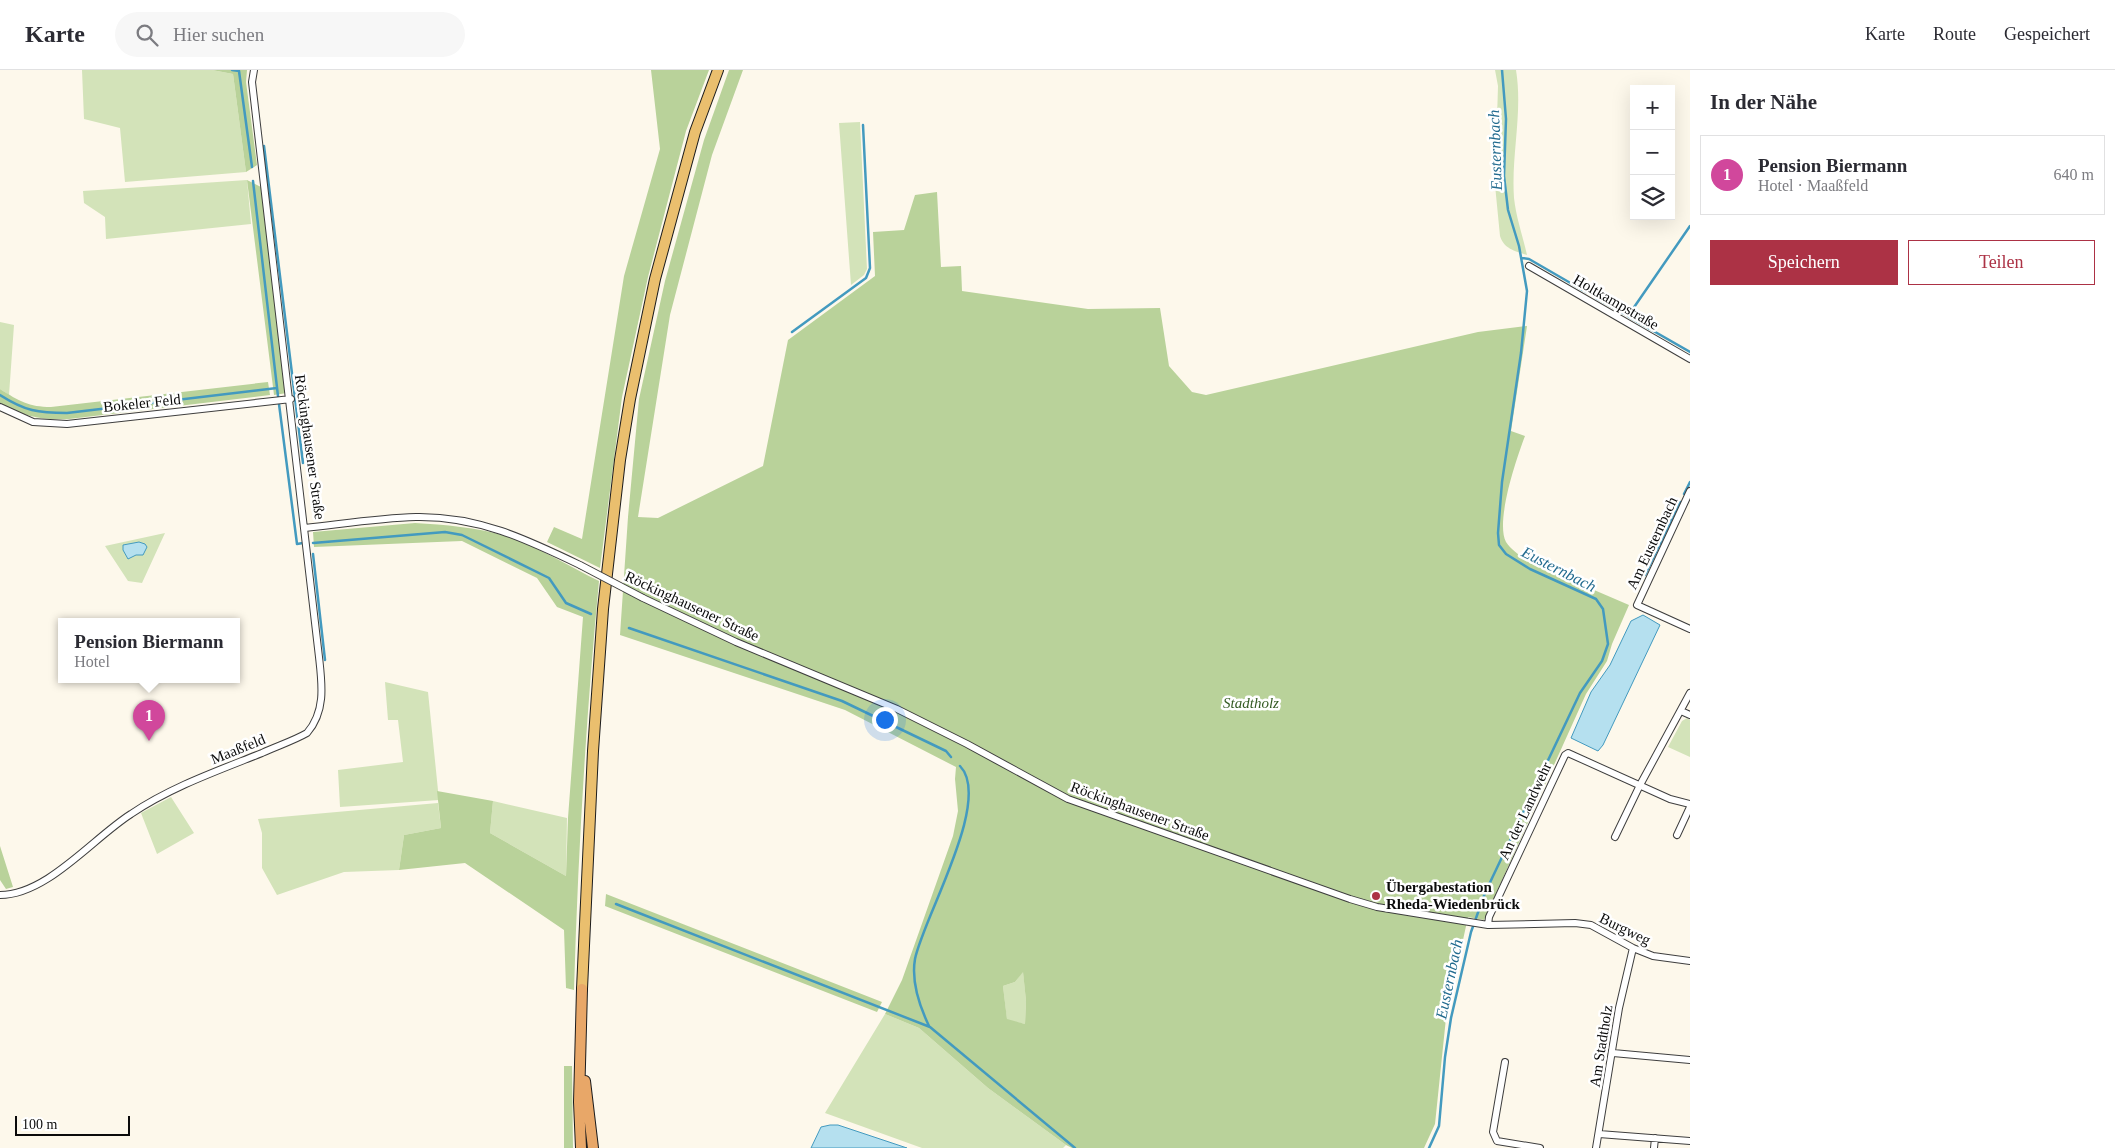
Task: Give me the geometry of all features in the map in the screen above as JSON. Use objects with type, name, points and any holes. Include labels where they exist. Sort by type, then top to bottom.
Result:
[{"type":"highway","points":[[581,1148],[579,1102],[582,989]]},
{"type":"highway","points":[[581,1050],[593,1148]]},
{"type":"main road","points":[[582,989],[593,751],[603,608],[620,460],[630,399],[655,279],[695,132],[718,70]]},
{"type":"street","name":"Röckinghausener Straße","points":[[254,70],[253,92],[305,528],[416,517],[452,519],[508,532],[736,642],[897,709],[967,744],[1068,799],[1089,808],[1350,899],[1377,906],[1488,925]]},
{"type":"street","name":"Holtkampstraße","points":[[1529,266],[1690,359]]},
{"type":"street","name":"Bokeler Feld","points":[[0,407],[33,422],[67,424],[291,399]]},
{"type":"street","name":"Am Eusternbach","points":[[1690,492],[1636,605],[1690,628]]},
{"type":"street","name":"Maaßfeld","points":[[0,895],[12,894],[41,883],[69,864],[130,814],[172,789],[298,738],[307,733],[314,725],[323,691],[305,528]]},
{"type":"street","points":[[1614,837],[1690,693]]},
{"type":"street","points":[[1681,711],[1690,716]]},
{"type":"street","name":"An der Landwehr","points":[[1488,925],[1489,917],[1565,755],[1572,754],[1640,785]]},
{"type":"street","points":[[1640,785],[1690,806],[1677,835]]},
{"type":"street","name":"Burgweg","points":[[1488,925],[1575,923],[1591,925],[1633,948],[1653,956],[1690,961]]},
{"type":"street","name":"Am Stadtholz","points":[[1596,1148],[1619,1008],[1633,948]]},
{"type":"street","points":[[1613,1053],[1690,1060]]},
{"type":"street","points":[[1505,1062],[1493,1132],[1497,1141],[1540,1148]]},
{"type":"street","points":[[1599,1134],[1690,1141]]},
{"type":"street","points":[[1654,1148],[1655,1138]]},
{"type":"green space","points":[[82,70],[212,70],[233,74],[246,172],[125,182],[120,128],[84,119]]},
{"type":"green space","points":[[212,70],[247,70],[246,82],[257,165],[246,172],[233,74]]},
{"type":"green space","points":[[651,70],[709,70],[686,131],[648,277],[622,397],[600,568],[547,542],[554,527],[582,539],[624,276],[660,149]]},
{"type":"green space","name":"Stadtholz","points":[[729,70],[743,70],[712,155],[670,315],[638,517],[658,518],[763,466],[788,340],[875,276],[873,232],[904,230],[915,195],[937,192],[941,267],[961,266],[962,291],[1088,309],[1160,308],[1169,366],[1192,392],[1206,395],[1478,332],[1527,326],[1511,431],[1525,436],[1508,489],[1505,505],[1503,532],[1506,542],[1529,562],[1629,605],[1612,644],[1607,661],[1586,694],[1484,920],[1468,917],[1446,1018],[1435,1124],[1424,1148],[1072,1148],[988,1088],[919,1028],[885,1014],[902,980],[953,836],[958,811],[955,779],[956,767],[845,710],[620,635],[639,399],[665,281],[704,140]],"holes":[[[1023,972],[1026,1001],[1025,1024],[1007,1019],[1003,986],[1015,982]]]},
{"type":"green space","points":[[1495,70],[1516,70],[1518,118],[1514,166],[1514,198],[1527,255],[1507,247],[1500,236],[1495,185],[1498,86]]},
{"type":"green space","points":[[860,122],[867,269],[864,275],[851,285],[839,123]]},
{"type":"green space","points":[[247,180],[251,224],[106,239],[105,217],[84,203],[83,191]]},
{"type":"green space","points":[[247,180],[261,187],[287,393],[274,395]]},
{"type":"green space","points":[[0,322],[14,325],[9,395],[0,389]]},
{"type":"green space","points":[[268,382],[270,395],[69,419],[33,417],[17,412],[0,403],[0,389],[24,402],[36,406],[51,407]]},
{"type":"green space","points":[[415,523],[472,528],[506,536],[542,551],[599,581],[583,785],[574,990],[566,988],[564,930],[465,863],[399,870],[404,835],[441,828],[437,791],[493,801],[490,833],[566,876],[568,818],[583,617],[557,607],[537,578],[462,541],[314,547],[313,532]]},
{"type":"green space","points":[[165,533],[142,583],[128,581],[105,546]]},
{"type":"green space","points":[[385,682],[428,692],[439,800],[340,807],[338,770],[403,762],[398,720],[388,720]]},
{"type":"green space","points":[[1687,718],[1690,720],[1690,757],[1668,747],[1682,721]]},
{"type":"green space","points":[[171,797],[194,833],[157,854],[141,813]]},
{"type":"green space","points":[[493,801],[567,818],[566,876],[490,833]]},
{"type":"green space","points":[[438,803],[441,828],[404,835],[399,870],[344,872],[277,895],[262,868],[262,833],[258,819]]},
{"type":"green space","points":[[0,846],[13,887],[6,889],[0,880]]},
{"type":"green space","points":[[606,894],[882,1002],[877,1012],[605,906]]},
{"type":"green space","points":[[1023,971],[1026,1001],[1025,1024],[1007,1020],[1003,986],[1015,982]]},
{"type":"green space","points":[[885,1014],[919,1028],[988,1088],[1066,1145],[1063,1148],[922,1148],[825,1113]]},
{"type":"green space","points":[[564,1066],[572,1066],[573,1148],[564,1148]]},
{"type":"water","points":[[139,542],[147,547],[143,555],[136,555],[128,559],[123,550],[123,545]]},
{"type":"water","points":[[1643,615],[1660,625],[1603,745],[1598,751],[1571,738],[1591,692],[1610,665],[1631,621]]},
{"type":"water","points":[[838,1125],[907,1148],[811,1148],[821,1127]]},
{"type":"waterway","points":[[232,70],[239,71],[252,167]]},
{"type":"waterway","name":"Eusternbach","points":[[1429,1148],[1439,1126],[1445,1057],[1451,1018],[1471,932],[1485,893],[1580,693],[1602,661],[1608,644],[1603,609],[1596,599],[1530,569],[1506,554],[1499,545],[1498,533],[1502,482],[1521,353],[1527,291],[1519,246],[1508,210],[1504,176],[1506,119],[1502,70]]},
{"type":"waterway","points":[[792,332],[866,278],[870,268],[863,125]]},
{"type":"waterway","points":[[264,146],[303,463]]},
{"type":"waterway","points":[[253,181],[278,396]]},
{"type":"waterway","points":[[1596,298],[1628,316],[1690,226]]},
{"type":"waterway","points":[[1522,258],[1529,259],[1586,292]]},
{"type":"waterway","points":[[1629,317],[1690,352]]},
{"type":"waterway","points":[[0,395],[17,405],[32,410],[67,413],[277,388]]},
{"type":"waterway","points":[[279,404],[297,544],[303,543]]},
{"type":"waterway","points":[[1684,494],[1690,482]]},
{"type":"waterway","points":[[1645,575],[1680,502]]},
{"type":"waterway","points":[[313,543],[445,532],[462,535],[549,578],[566,603],[591,614]]},
{"type":"waterway","points":[[313,554],[325,660]]},
{"type":"waterway","points":[[629,628],[842,701],[946,751],[951,757]]},
{"type":"waterway","points":[[929,1026],[915,985],[915,959],[953,860],[962,831],[968,805],[968,782],[960,766]]},
{"type":"waterway","points":[[616,904],[930,1027],[1075,1148]]},
{"type":"place","name":"Pension Biermann","points":[[149,741]]},
{"type":"place","name":"Übergabestation Rheda-Wiedenbrück","points":[[1376,896]]}]
